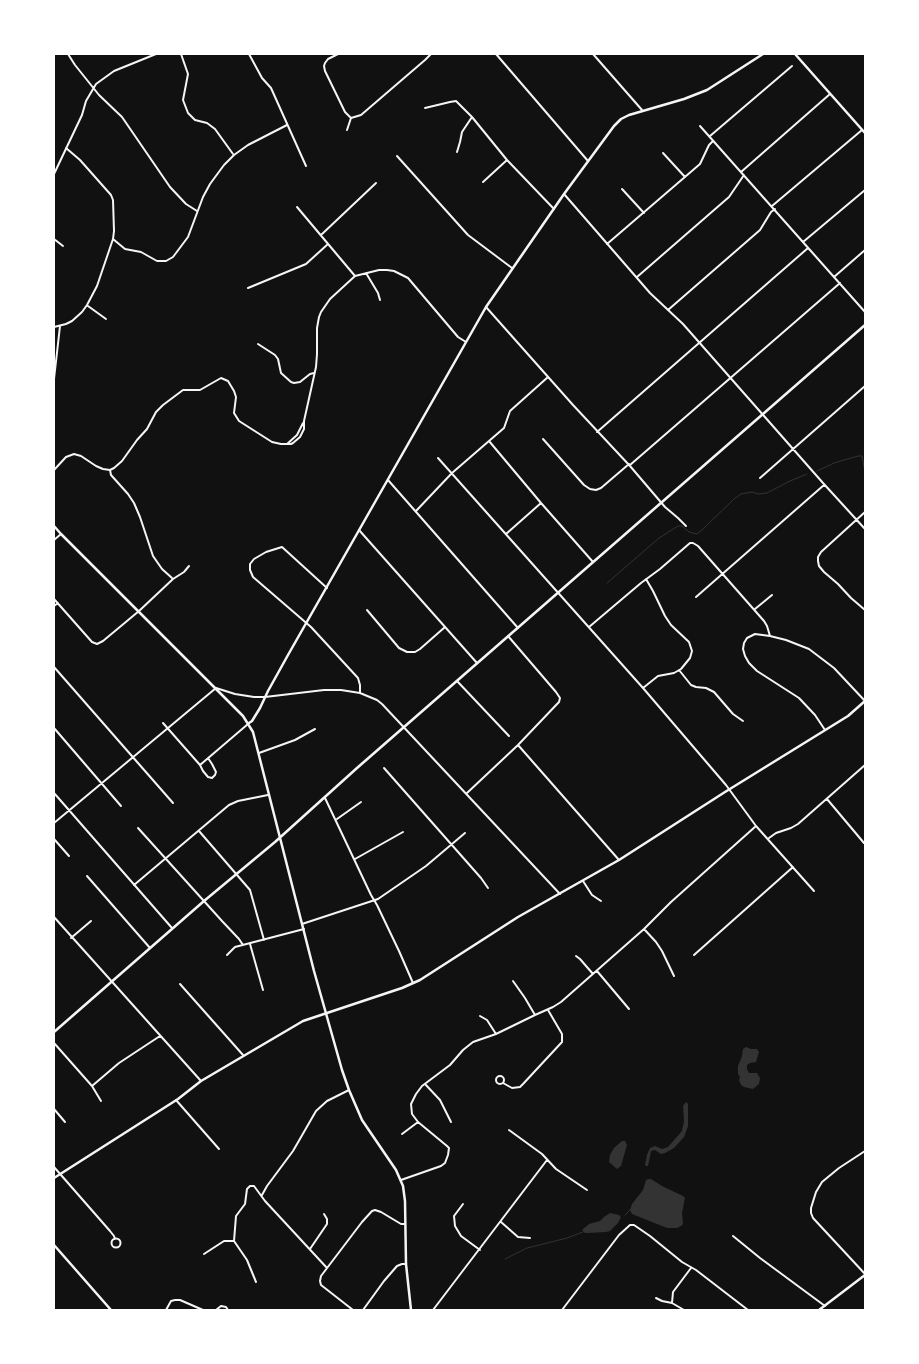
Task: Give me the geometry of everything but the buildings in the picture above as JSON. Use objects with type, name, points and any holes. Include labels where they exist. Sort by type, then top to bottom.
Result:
[{"type":"main road","points":[[249,723],[486,307],[564,194],[618,121],[642,110],[702,93],[763,54]]},
{"type":"main road","points":[[795,54],[865,133]]},
{"type":"main road","points":[[54,1032],[204,901],[280,838],[477,663],[865,325]]},
{"type":"main road","points":[[54,526],[216,688],[249,723],[254,732],[302,924],[342,1070],[362,1120],[401,1180],[405,1196],[406,1264],[411,1310]]},
{"type":"main road","points":[[54,1178],[176,1100],[200,1081],[303,1021],[413,983],[518,918],[619,860],[728,789],[848,716],[865,701]]},
{"type":"main road","points":[[54,1245],[111,1310]]},
{"type":"main road","points":[[819,1310],[865,1274]]},
{"type":"street","points":[[68,54],[104,99],[118,111],[175,194],[186,204],[198,211]]},
{"type":"street","points":[[54,174],[94,87],[100,80],[114,71],[156,54]]},
{"type":"street","points":[[181,54],[188,74],[183,100],[188,113],[195,120],[206,123],[215,129],[234,154]]},
{"type":"street","points":[[249,54],[262,78],[271,88],[306,166]]},
{"type":"street","points":[[338,54],[328,59],[324,66],[345,112],[351,118]]},
{"type":"street","points":[[351,118],[361,115],[430,54]]},
{"type":"street","points":[[496,54],[588,161]]},
{"type":"street","points":[[593,54],[642,110]]},
{"type":"street","points":[[710,136],[792,66]]},
{"type":"street","points":[[741,172],[830,94]]},
{"type":"street","points":[[425,108],[456,101],[472,117],[507,160],[554,209]]},
{"type":"street","points":[[457,152],[462,132],[472,117]]},
{"type":"street","points":[[347,130],[351,118]]},
{"type":"street","points":[[113,239],[125,249],[142,252],[161,262],[169,260],[176,254],[188,237],[203,196],[210,184],[234,154],[259,138],[288,125]]},
{"type":"street","points":[[700,126],[865,312]]},
{"type":"street","points":[[772,206],[862,130]]},
{"type":"street","points":[[607,244],[701,162],[709,146],[714,141]]},
{"type":"street","points":[[54,327],[72,321],[87,305],[97,286],[113,239],[114,230],[113,200],[100,182],[66,148]]},
{"type":"street","points":[[663,153],[685,177]]},
{"type":"street","points":[[397,156],[468,235],[512,268]]},
{"type":"street","points":[[482,182],[507,160]]},
{"type":"street","points":[[636,277],[729,197],[744,175]]},
{"type":"street","points":[[320,235],[376,184]]},
{"type":"street","points":[[622,188],[644,213]]},
{"type":"street","points":[[803,242],[865,190]]},
{"type":"street","points":[[564,194],[636,277],[683,324],[865,529]]},
{"type":"street","points":[[297,207],[355,276]]},
{"type":"street","points":[[668,310],[760,230],[771,212],[775,209]]},
{"type":"street","points":[[54,239],[64,246]]},
{"type":"street","points":[[248,288],[306,264],[328,244]]},
{"type":"street","points":[[598,432],[808,248]]},
{"type":"street","points":[[834,277],[865,250]]},
{"type":"street","points":[[54,470],[66,457],[74,454],[103,469],[110,470],[114,468],[122,462],[163,404],[183,390],[200,390],[221,378],[228,381],[234,391],[236,398],[234,413],[239,421],[272,442],[293,443],[300,437],[304,428],[317,354],[317,328],[321,312],[330,299],[355,276],[387,270],[394,271],[408,278],[458,337],[466,342]]},
{"type":"street","points":[[366,273],[380,300]]},
{"type":"street","points":[[543,439],[584,485],[590,489],[596,490],[601,488],[840,283]]},
{"type":"street","points":[[87,305],[106,319]]},
{"type":"street","points":[[486,307],[661,502],[686,526]]},
{"type":"street","points":[[54,379],[60,326]]},
{"type":"street","points":[[258,344],[275,355],[278,359],[281,374],[291,382],[300,382],[314,373]]},
{"type":"street","points":[[416,511],[452,473],[504,428],[508,414],[512,409],[548,377]]},
{"type":"street","points":[[760,478],[865,386]]},
{"type":"street","points":[[488,441],[593,562]]},
{"type":"street","points":[[438,458],[643,688],[728,789],[756,826],[814,891]]},
{"type":"street","points":[[110,470],[111,475],[134,503],[154,556],[162,569],[173,579]]},
{"type":"street","points":[[388,480],[518,628]]},
{"type":"street","points":[[696,597],[824,484]]},
{"type":"street","points":[[506,534],[541,503]]},
{"type":"street","points":[[865,512],[818,557],[819,566],[824,572],[865,610]]},
{"type":"street","points":[[360,530],[477,663]]},
{"type":"street","points":[[54,540],[61,534]]},
{"type":"street","points":[[589,627],[690,543],[693,543],[698,546],[755,609],[766,623],[770,636]]},
{"type":"street","points":[[327,588],[282,547],[266,552],[252,561],[250,570],[253,577],[306,623],[358,678],[360,692]]},
{"type":"street","points":[[54,599],[92,642],[97,644],[104,641],[189,566]]},
{"type":"street","points":[[643,688],[658,676],[679,670],[690,658],[692,651],[689,642],[668,621],[662,612],[646,579]]},
{"type":"street","points":[[755,609],[772,595]]},
{"type":"street","points":[[54,606],[58,603]]},
{"type":"street","points":[[366,610],[399,648],[407,652],[418,651],[445,627]]},
{"type":"street","points":[[825,730],[815,715],[799,698],[749,663],[745,656],[743,645],[747,638],[755,634],[770,636],[802,646],[822,658],[865,701]]},
{"type":"street","points":[[466,794],[518,745],[557,705],[560,698],[508,636]]},
{"type":"street","points":[[54,667],[173,803]]},
{"type":"street","points":[[679,670],[691,685],[714,692],[733,714],[743,721]]},
{"type":"street","points":[[457,681],[509,736]]},
{"type":"street","points":[[54,823],[216,688],[242,696],[265,697],[324,690],[360,692],[379,701],[405,727],[560,894]]},
{"type":"street","points":[[163,723],[200,765],[208,777],[214,777],[216,772],[208,758]]},
{"type":"street","points":[[200,765],[249,723]]},
{"type":"street","points":[[54,728],[121,806]]},
{"type":"street","points":[[259,753],[295,740],[315,729]]},
{"type":"street","points":[[518,745],[619,860]]},
{"type":"street","points":[[768,839],[776,833],[795,826],[865,765]]},
{"type":"street","points":[[384,768],[488,888]]},
{"type":"street","points":[[54,793],[172,929]]},
{"type":"street","points":[[134,885],[232,803],[270,794]]},
{"type":"street","points":[[325,797],[413,983]]},
{"type":"street","points":[[826,799],[864,843]]},
{"type":"street","points":[[336,820],[361,802]]},
{"type":"street","points":[[401,1180],[441,1166],[445,1163],[448,1155],[449,1148],[418,1122],[412,1114],[411,1104],[416,1094],[425,1084],[477,1040],[496,1034],[561,1002],[756,826]]},
{"type":"street","points":[[138,828],[243,945]]},
{"type":"street","points":[[199,830],[251,892],[264,940]]},
{"type":"street","points":[[354,860],[403,832]]},
{"type":"street","points":[[302,924],[374,900],[412,877],[465,833]]},
{"type":"street","points":[[54,838],[69,856]]},
{"type":"street","points":[[694,955],[793,867]]},
{"type":"street","points":[[87,876],[150,948]]},
{"type":"street","points":[[583,881],[592,895],[601,901]]},
{"type":"street","points":[[54,917],[200,1081]]},
{"type":"street","points":[[72,938],[91,921]]},
{"type":"street","points":[[227,955],[235,947],[304,929]]},
{"type":"street","points":[[644,929],[662,951],[674,976]]},
{"type":"street","points":[[250,943],[263,990]]},
{"type":"street","points":[[576,956],[594,974]]},
{"type":"street","points":[[596,971],[629,1009]]},
{"type":"street","points":[[513,981],[526,998],[534,1015]]},
{"type":"street","points":[[180,984],[243,1055]]},
{"type":"street","points":[[503,1083],[512,1088],[520,1087],[562,1042],[562,1034],[548,1010]]},
{"type":"street","points":[[480,1016],[487,1020],[496,1034]]},
{"type":"street","points":[[92,1086],[119,1063],[160,1036]]},
{"type":"street","points":[[54,1043],[92,1086],[100,1101]]},
{"type":"street","points":[[425,1084],[440,1100],[451,1122]]},
{"type":"street","points":[[262,1195],[297,1145],[316,1111],[327,1101],[349,1090]]},
{"type":"street","points":[[176,1100],[219,1149]]},
{"type":"street","points":[[54,1110],[65,1122]]},
{"type":"street","points":[[402,1134],[418,1122]]},
{"type":"street","points":[[509,1130],[542,1154],[567,1177],[587,1190]]},
{"type":"street","points":[[865,1151],[822,1182],[816,1192],[811,1208],[813,1218],[865,1274]]},
{"type":"street","points":[[435,1310],[547,1160]]},
{"type":"street","points":[[54,1167],[115,1239]]},
{"type":"street","points":[[256,1282],[247,1260],[234,1241],[236,1216],[245,1204],[247,1189],[250,1186],[254,1186],[327,1268]]},
{"type":"street","points":[[463,1204],[454,1216],[454,1226],[461,1236],[480,1250]]},
{"type":"street","points":[[353,1310],[322,1285],[320,1281],[327,1268],[372,1211],[381,1212],[401,1224],[405,1224]]},
{"type":"street","points":[[310,1249],[327,1224],[324,1214]]},
{"type":"street","points":[[501,1222],[518,1237],[530,1238]]},
{"type":"street","points":[[562,1310],[619,1235],[630,1225],[650,1236],[675,1257],[692,1267],[748,1310]]},
{"type":"street","points":[[733,1236],[825,1306]]},
{"type":"street","points":[[204,1254],[224,1241],[234,1241]]},
{"type":"street","points":[[363,1310],[398,1266],[406,1264]]},
{"type":"street","points":[[672,1302],[675,1288],[692,1267]]},
{"type":"street","points":[[656,1298],[672,1302],[684,1310]]},
{"type":"street","points":[[166,1310],[171,1302],[175,1300],[180,1300],[203,1310]]},
{"type":"street","points":[[216,1310],[224,1306],[228,1310]]},
{"type":"shaded area","points":[[746,1047],[757,1049],[759,1052],[756,1062],[747,1065],[749,1073],[757,1073],[760,1078],[759,1084],[753,1089],[741,1085],[738,1074],[738,1066],[743,1049]]},
{"type":"shaded area","points":[[686,1102],[688,1104],[688,1126],[684,1137],[674,1148],[665,1153],[661,1154],[655,1150],[651,1151],[648,1166],[646,1166],[650,1148],[655,1146],[662,1149],[668,1147],[682,1131],[684,1121],[683,1106]]},
{"type":"shaded area","points":[[622,1141],[625,1141],[627,1145],[621,1166],[617,1169],[609,1162],[610,1155],[614,1148]]},
{"type":"shaded area","points":[[649,1179],[685,1198],[682,1213],[683,1224],[681,1226],[667,1228],[632,1214],[630,1210],[632,1204],[643,1190],[646,1180]]},
{"type":"shaded area","points":[[610,1213],[621,1217],[610,1231],[585,1233],[582,1230],[589,1224],[600,1221]]},
{"type":"waterway","points":[[817,471],[834,463],[862,456],[865,472]]},
{"type":"waterway","points":[[607,583],[659,538],[678,526],[682,526],[689,532],[697,534],[741,494],[752,492],[758,494],[767,493],[807,474]]},
{"type":"waterway","points":[[625,1215],[630,1210]]},
{"type":"waterway","points":[[505,1259],[527,1248],[583,1232]]}]
